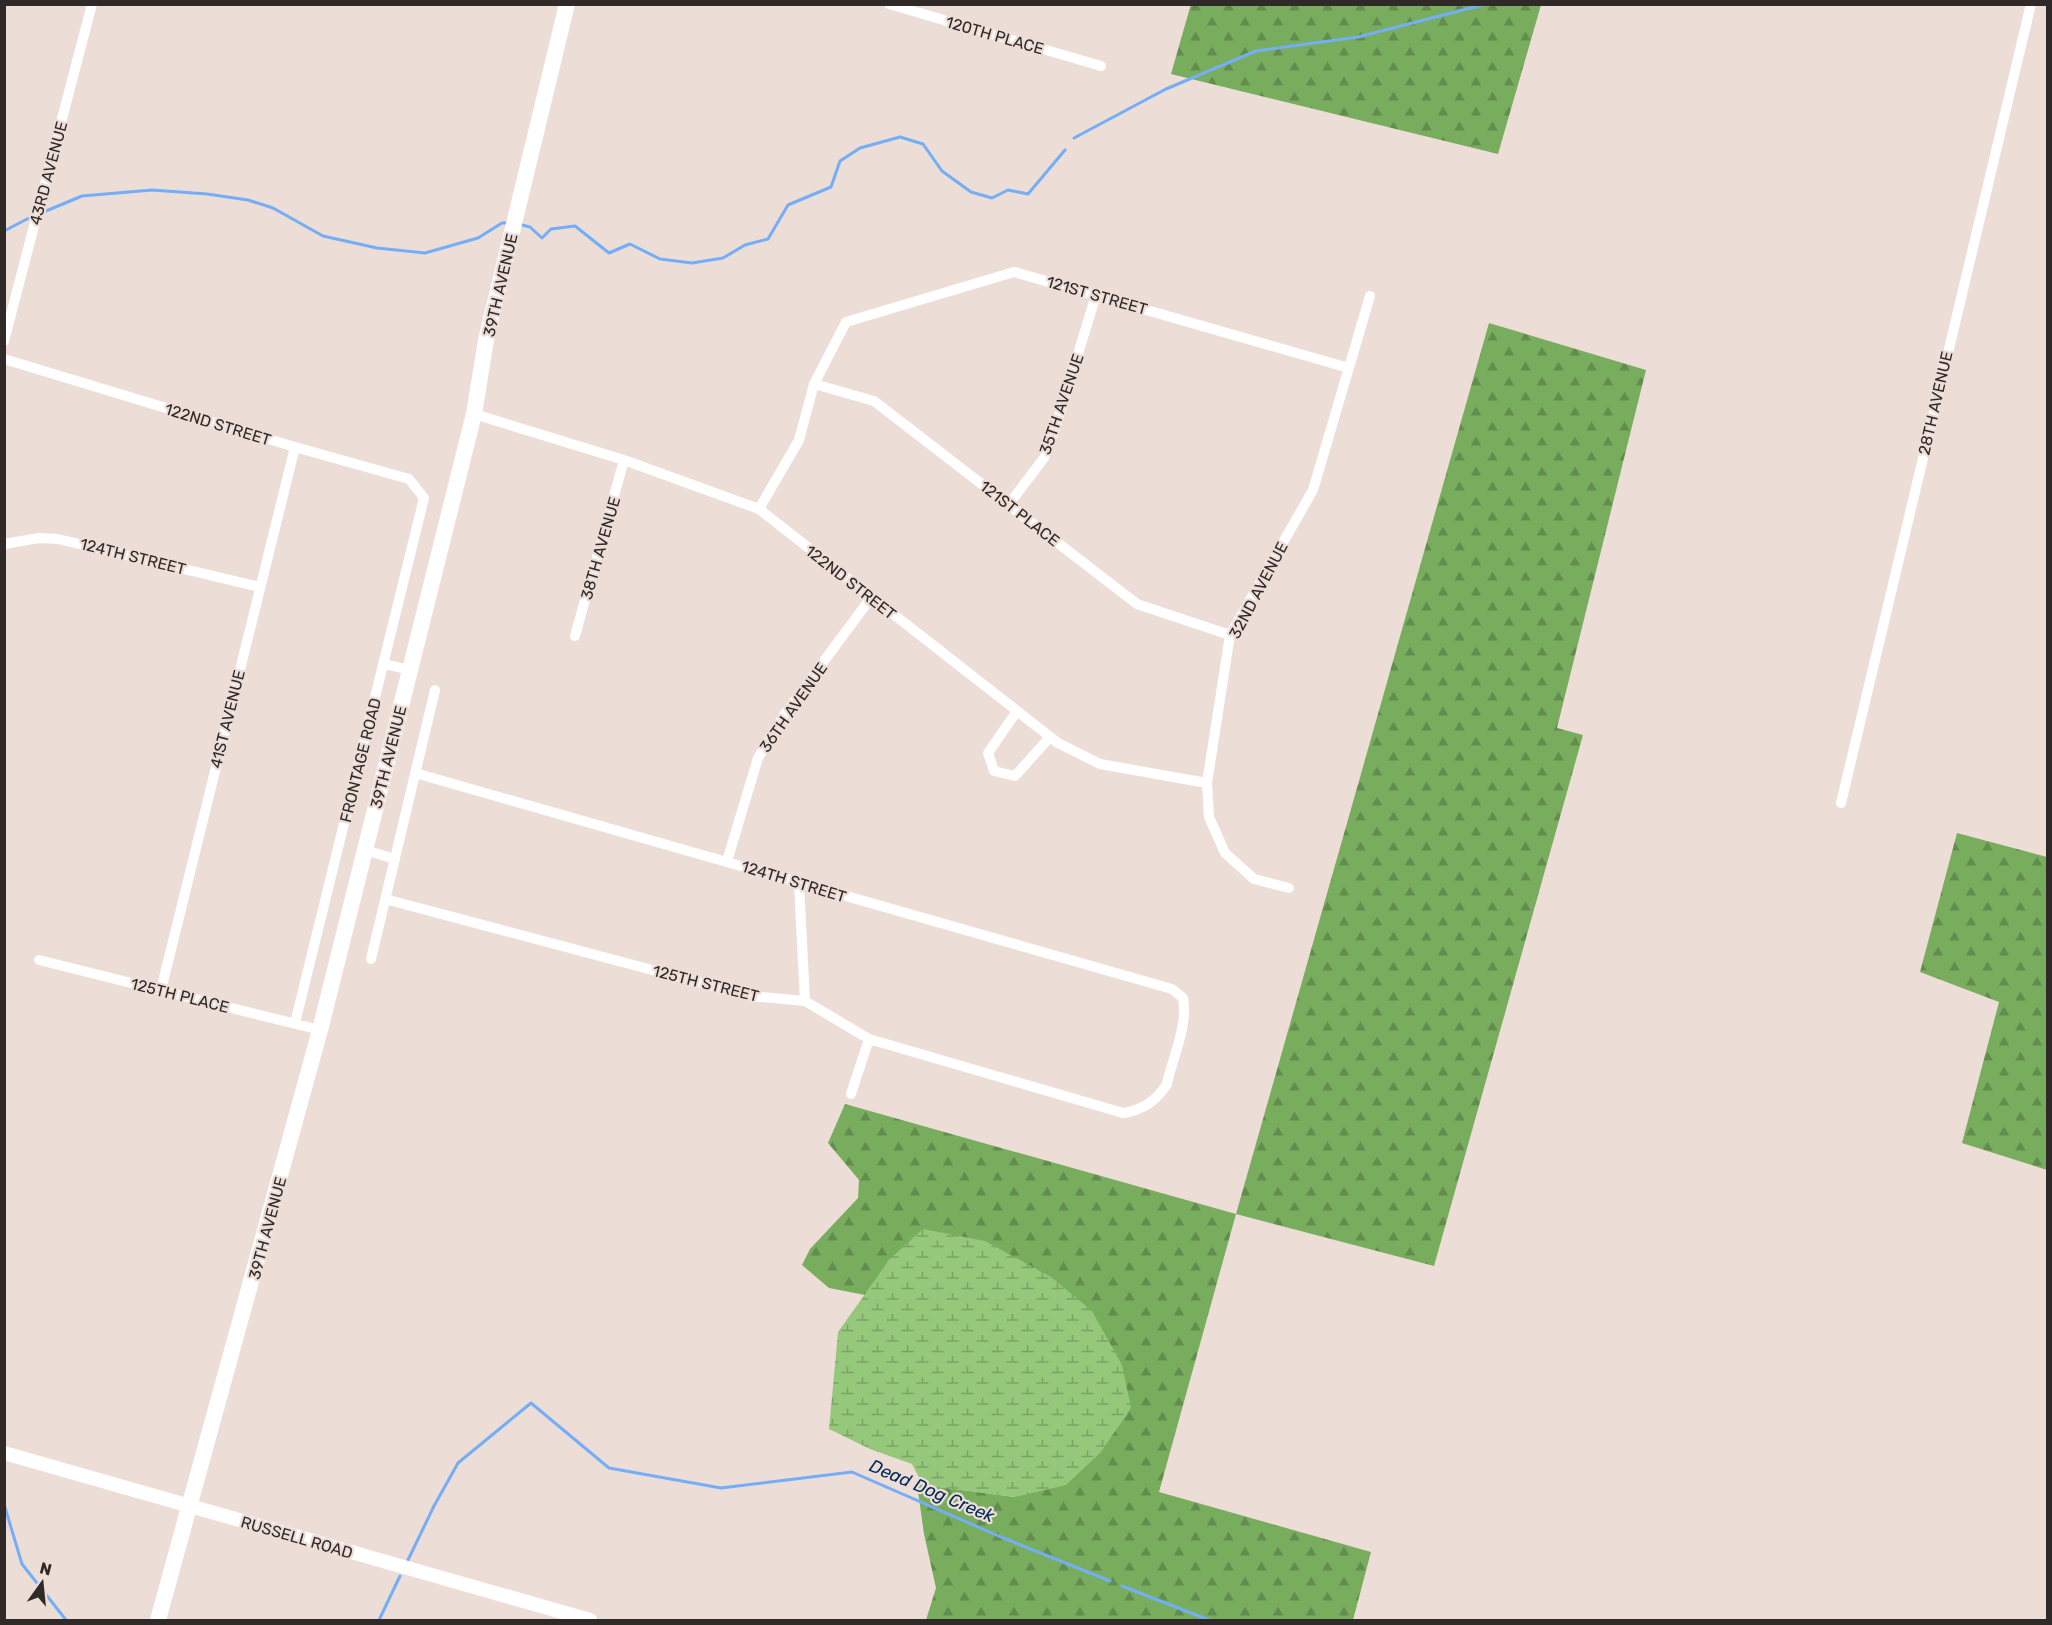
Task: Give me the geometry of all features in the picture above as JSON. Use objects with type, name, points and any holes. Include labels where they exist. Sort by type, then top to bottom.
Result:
[{"type":"main road","name":"39TH AVENUE","points":[[158,1620],[320,1029],[474,414],[486,340],[567,4]]},
{"type":"street","name":"43RD AVENUE","points":[[4,341],[92,4]]},
{"type":"street","name":"120TH PLACE","points":[[889,4],[1101,66]]},
{"type":"street","name":"28TH AVENUE","points":[[1841,803],[2031,4]]},
{"type":"street","name":"121ST STREET","points":[[814,384],[846,322],[1014,272],[1349,368]]},
{"type":"street","name":"35TH AVENUE","points":[[1010,504],[1044,458],[1096,295]]},
{"type":"street","name":"32ND AVENUE","points":[[1289,888],[1254,879],[1225,853],[1209,818],[1207,783],[1230,635],[1313,490],[1370,296]]},
{"type":"street","name":"122ND STREET","points":[[4,358],[295,447],[409,478],[424,498]]},
{"type":"street","name":"121ST PLACE","points":[[814,384],[874,401],[1137,604],[1230,635]]},
{"type":"street","points":[[759,509],[799,440],[814,384]]},
{"type":"street","name":"122ND STREET","points":[[474,414],[624,460],[759,509],[1058,743],[1100,764],[1207,783]]},
{"type":"street","name":"41ST AVENUE","points":[[161,990],[295,447]]},
{"type":"street","name":"38TH AVENUE","points":[[575,636],[624,460]]},
{"type":"street","name":"FRONTAGE ROAD","points":[[295,1023],[424,498]]},
{"type":"street","name":"124TH STREET","points":[[4,544],[39,538],[58,539],[260,587]]},
{"type":"street","name":"36TH AVENUE","points":[[727,861],[758,758],[784,715],[870,598]]},
{"type":"street","points":[[384,664],[410,670]]},
{"type":"street","name":"39TH AVENUE","points":[[371,959],[435,690]]},
{"type":"street","points":[[1017,711],[988,753],[994,771],[1016,776],[1050,737]]},
{"type":"street","name":"124TH STREET","points":[[415,773],[1172,989],[1183,998],[1186,1014],[1167,1084],[1153,1101],[1140,1110],[1123,1113]]},
{"type":"street","points":[[365,850],[394,859]]},
{"type":"street","points":[[799,884],[805,1001]]},
{"type":"street","name":"125TH STREET","points":[[385,899],[750,996],[805,1001],[869,1039],[1123,1113]]},
{"type":"street","name":"125TH PLACE","points":[[39,960],[320,1029]]},
{"type":"street","points":[[851,1094],[869,1039]]},
{"type":"street","name":"RUSSELL ROAD","points":[[4,1453],[590,1620]]},
{"type":"green space","points":[[1191,4],[1541,5],[1498,154],[1171,74]]},
{"type":"green space","points":[[1489,323],[1646,370],[1557,728],[1583,735],[1434,1266],[1236,1214]]},
{"type":"green space","points":[[1957,833],[2047,857],[2047,1170],[1962,1143],[1999,1002],[1920,972]]},
{"type":"green space","points":[[845,1104],[1236,1214],[1159,1492],[1371,1552],[1353,1620],[926,1620],[936,1588],[924,1534],[917,1484],[1015,1497],[890,1259],[865,1295],[829,1288],[802,1265],[810,1249],[858,1198],[859,1180],[828,1143]]},
{"type":"green space","points":[[923,1229],[985,1241],[1051,1277],[1092,1311],[1122,1365],[1131,1408],[1101,1452],[1066,1485],[1015,1497],[923,1485],[912,1464],[870,1449],[829,1429],[838,1332],[890,1259]]},
{"type":"waterway","points":[[1074,138],[1166,89],[1256,51],[1358,37],[1486,4]]},
{"type":"waterway","points":[[522,225],[530,227],[542,238],[551,229],[575,226],[609,253],[630,244],[660,259],[692,263],[723,258],[745,245],[768,239],[788,205],[831,187],[840,161],[860,148],[900,137],[923,144],[942,171],[971,192],[992,198],[1008,190],[1028,194],[1065,150]]},
{"type":"waterway","points":[[46,211],[82,196],[152,190],[207,194],[248,200],[273,208],[323,236],[377,248],[425,253],[478,238],[502,223],[506,223]]},
{"type":"waterway","points":[[4,231],[29,218]]},
{"type":"waterway","name":"Dead Dog Creek","points":[[408,1560],[458,1463],[531,1403],[609,1468],[721,1488],[852,1472],[1001,1537],[1110,1581]]},
{"type":"waterway","name":"Dead Dog Creek","points":[[4,1504],[22,1564],[66,1620]]},
{"type":"waterway","name":"Dead Dog Creek","points":[[379,1620],[400,1576]]},
{"type":"waterway","name":"Dead Dog Creek","points":[[1122,1586],[1209,1620]]}]
